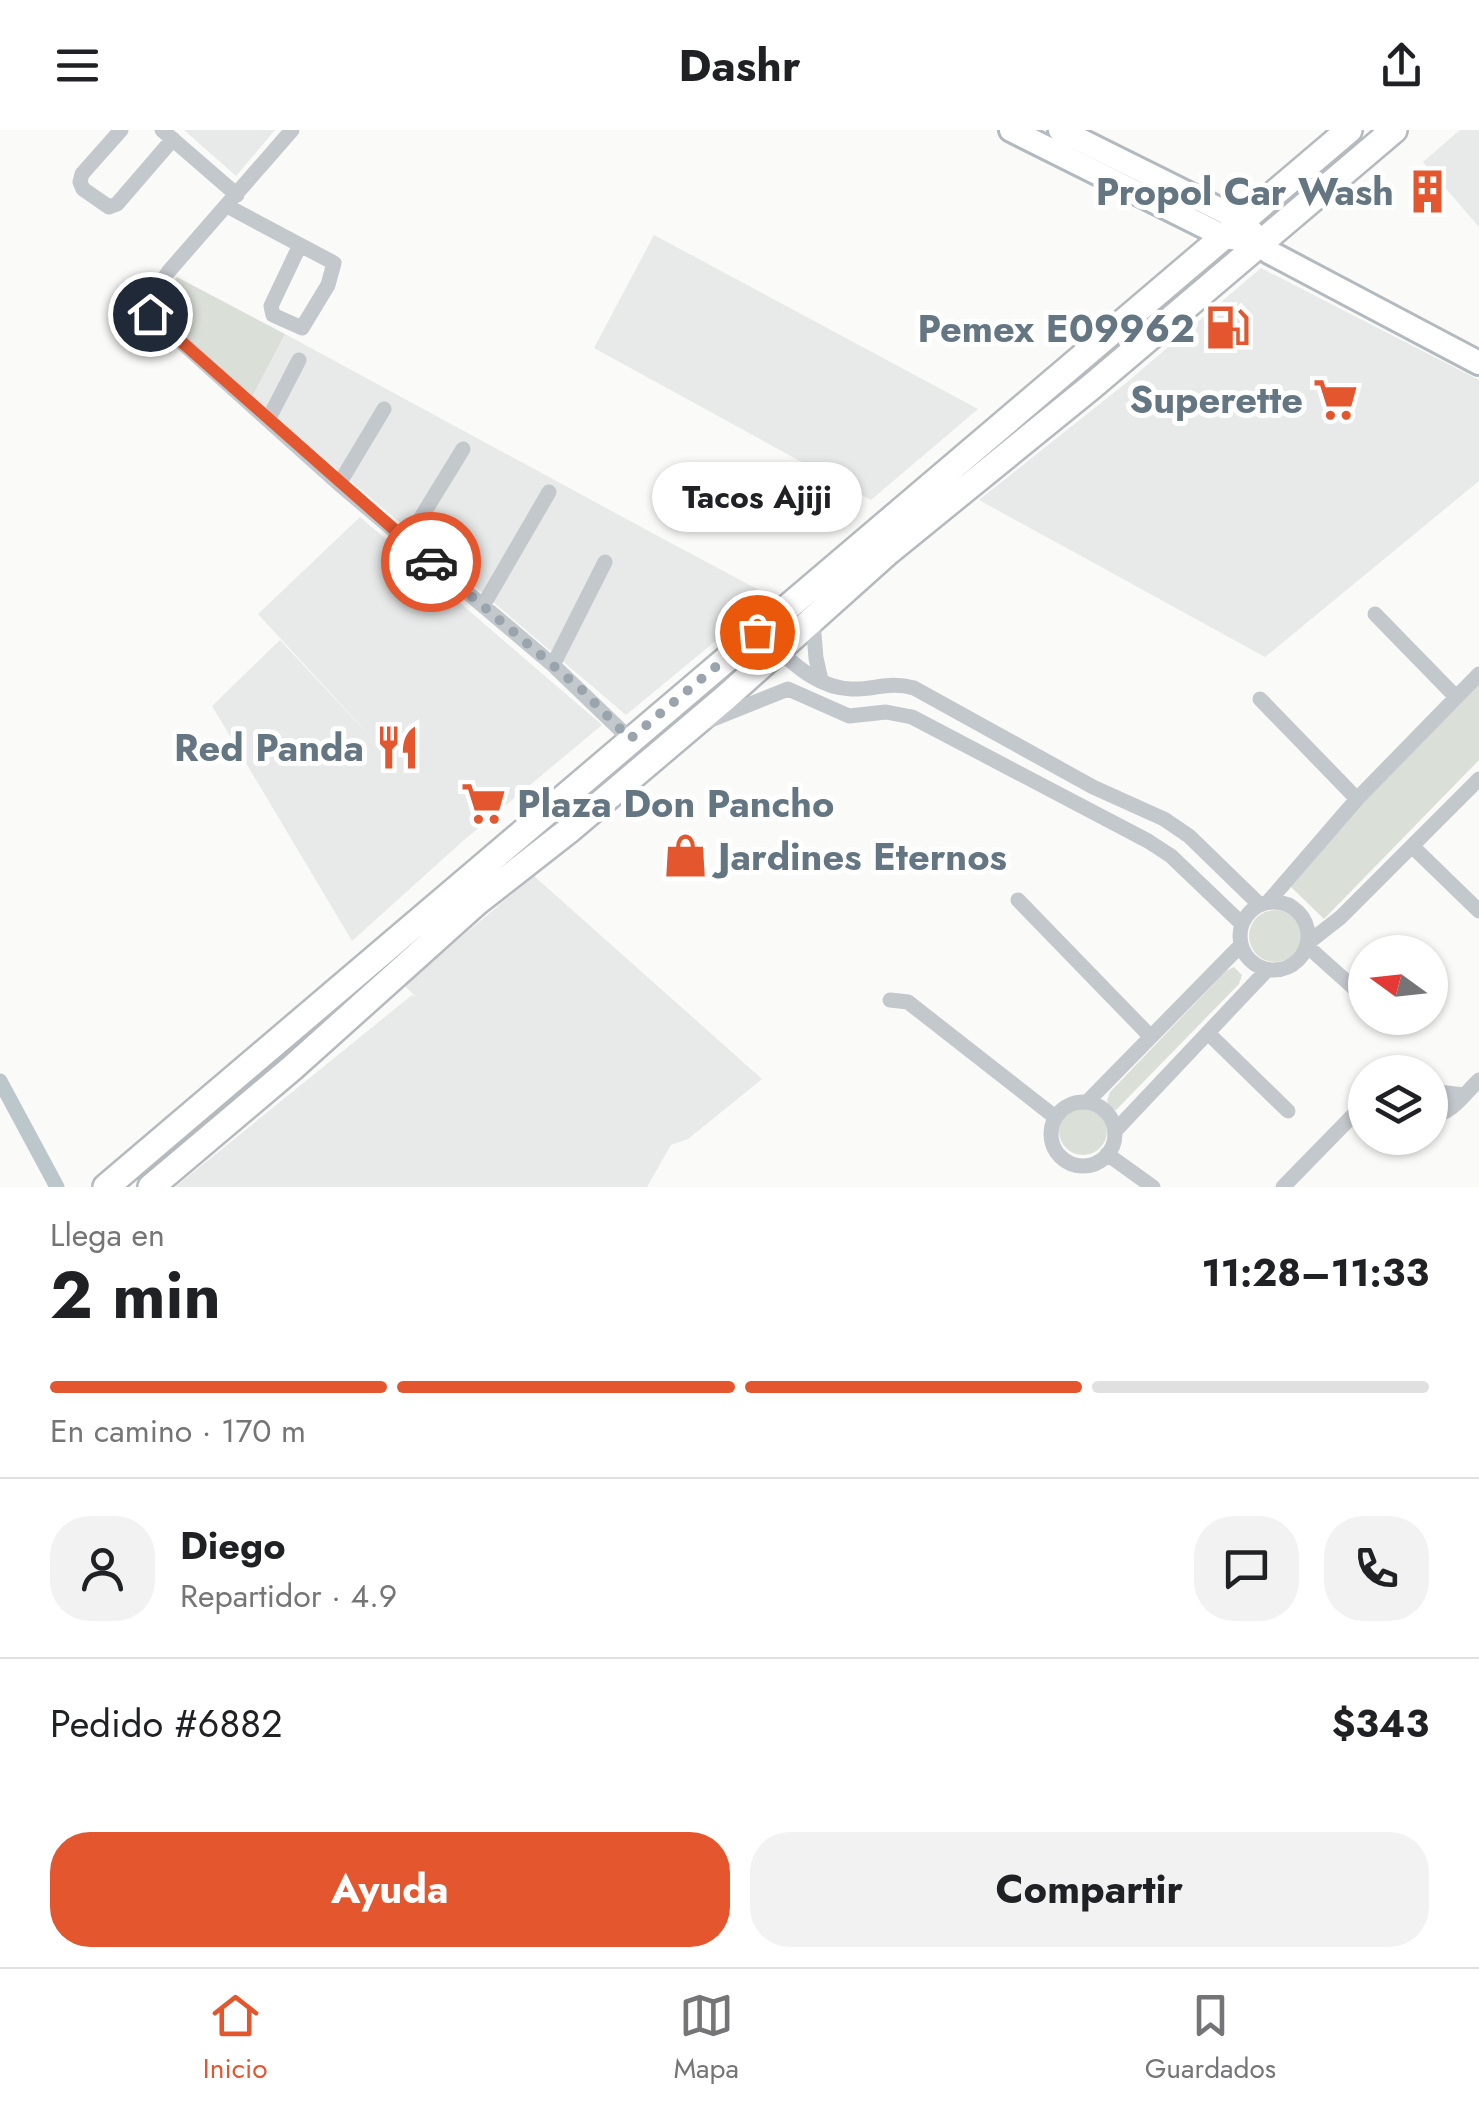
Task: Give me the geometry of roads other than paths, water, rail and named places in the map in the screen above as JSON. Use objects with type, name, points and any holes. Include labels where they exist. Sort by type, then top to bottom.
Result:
[{"type":"main road","points":[[106,1187],[1349,130]]},
{"type":"main road","points":[[151,1187],[292,1068],[476,903],[568,831],[813,622],[888,552],[1091,387],[1394,130]]},
{"type":"street","points":[[120,130],[82,174],[80,182],[109,207],[117,204],[168,135],[232,201],[334,263],[328,284],[302,328],[274,315],[271,306],[300,245]]},
{"type":"street","points":[[269,130],[287,136],[145,306],[339,484],[553,665],[630,739]]},
{"type":"street","points":[[1011,130],[1234,229]]},
{"type":"street","points":[[1060,130],[1258,242],[1269,252],[1479,363]]},
{"type":"street","points":[[268,418],[300,360]]},
{"type":"street","points":[[339,484],[384,409]]},
{"type":"street","points":[[406,542],[463,449]]},
{"type":"street","points":[[484,604],[550,492]]},
{"type":"street","points":[[553,665],[605,562]]},
{"type":"street","points":[[1375,614],[1456,697]]},
{"type":"street","points":[[813,622],[817,680]]},
{"type":"street","points":[[757,632],[817,680],[844,689],[896,684],[914,688],[1164,819],[1189,836],[1264,904],[1286,904],[1302,915],[1309,932],[1308,944]]},
{"type":"street","points":[[1267,970],[1248,958],[1241,945],[1242,924],[1479,674]]},
{"type":"street","points":[[691,727],[817,680]]},
{"type":"street","points":[[788,688],[849,716],[902,713],[1101,815],[1171,856],[1242,924]]},
{"type":"street","points":[[1260,699],[1357,799]]},
{"type":"street","points":[[935,729],[947,707]]},
{"type":"street","points":[[1115,1131],[1103,1108],[1086,1102],[1069,1105],[1055,1117],[1052,1140],[1064,1160],[1087,1166],[1107,1154],[1115,1131],[1267,970],[1292,966],[1308,944],[1341,918],[1479,778]]},
{"type":"street","points":[[1101,815],[1114,795]]},
{"type":"street","points":[[1412,846],[1479,912]]},
{"type":"street","points":[[1018,900],[1150,1036]]},
{"type":"street","points":[[1308,944],[1348,982]]},
{"type":"street","points":[[1086,1102],[1241,945]]},
{"type":"street","points":[[890,1000],[908,1002],[1055,1117]]},
{"type":"street","points":[[1209,1034],[1288,1111]]},
{"type":"street","points":[[1448,1110],[1479,1080]]},
{"type":"street","points":[[1448,1094],[1464,1095]]},
{"type":"street","points":[[1283,1187],[1348,1129]]},
{"type":"street","points":[[1107,1154],[1153,1187]]},
{"type":"waterway","points":[[0,1081],[57,1187]]},
{"type":"place","name":"Propol Car Wash","points":[[1427,191]]},
{"type":"place","name":"Pemex E09962","points":[[1228,328]]},
{"type":"place","name":"Superette","points":[[1336,399]]},
{"type":"place","name":"Tacos Ajiji","points":[[757,632]]},
{"type":"place","name":"Red Panda","points":[[397,747]]},
{"type":"place","name":"Plaza Don Pancho","points":[[484,803]]},
{"type":"place","name":"Jardines Eternos","points":[[685,856]]}]
